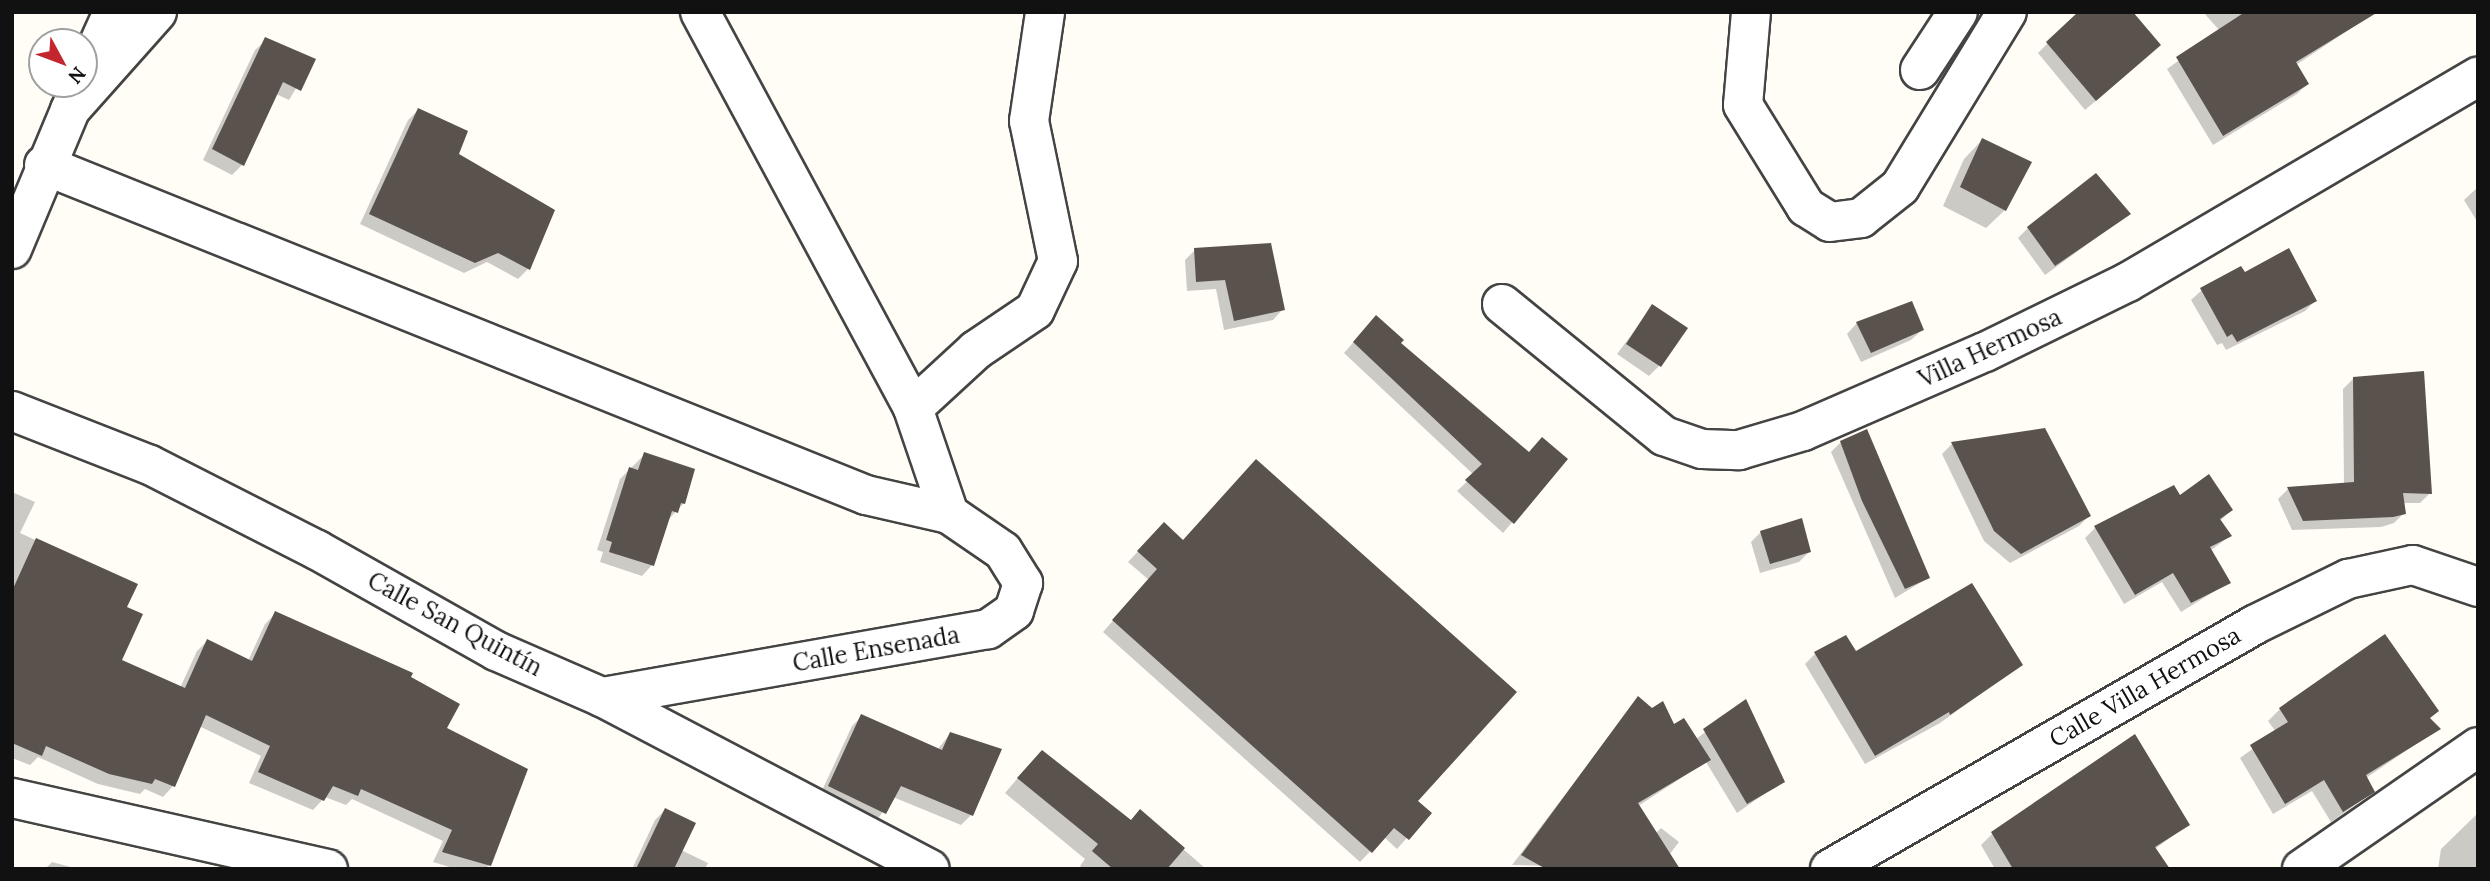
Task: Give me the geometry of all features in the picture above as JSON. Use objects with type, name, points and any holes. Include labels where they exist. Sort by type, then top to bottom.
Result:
[{"type":"street","points":[[98,45],[113,12]]},
{"type":"street","points":[[16,228],[74,99],[158,12]]},
{"type":"street","points":[[700,12],[913,408],[949,514]]},
{"type":"street","points":[[913,408],[976,350],[1035,310],[1058,261],[1029,121],[1045,12]]},
{"type":"street","points":[[1751,12],[1742,105],[1806,207],[1830,222],[1861,218],[1900,187],[2007,12]]},
{"type":"street","points":[[1920,70],[1958,12]]},
{"type":"street","name":"Villa Hermosa","points":[[1502,304],[1664,436],[1702,449],[1739,450],[1815,426],[1985,352],[2128,282],[2478,77]]},
{"type":"street","points":[[44,165],[866,495],[949,514]]},
{"type":"street","name":"Calle San Quintín","points":[[12,411],[150,465],[317,550],[496,651],[602,697],[930,869]]},
{"type":"street","name":"Calle Ensenada","points":[[602,697],[988,629],[1014,611],[1023,583],[1003,551],[949,514]]},
{"type":"street","name":"Calle Villa Hermosa","points":[[1830,869],[2254,625],[2348,579],[2413,565],[2478,587]]},
{"type":"street","points":[[2302,869],[2478,747]]},
{"type":"street","points":[[12,798],[328,869]]},
{"type":"building","points":[[2078,12],[2133,12],[2161,45],[2096,101],[2046,42]]},
{"type":"building","points":[[2245,12],[2378,12],[2296,62],[2309,84],[2223,136],[2176,57]]},
{"type":"building","points":[[265,37],[316,59],[301,91],[283,82],[244,166],[212,149]]},
{"type":"building","points":[[418,108],[468,131],[459,154],[555,210],[530,270],[498,253],[475,263],[369,214]]},
{"type":"building","points":[[1982,138],[2032,162],[2006,211],[1960,187]]},
{"type":"building","points":[[2096,173],[2131,214],[2055,266],[2027,227]]},
{"type":"building","points":[[1271,243],[1285,310],[1234,321],[1225,280],[1196,282],[1194,248]]},
{"type":"building","points":[[2289,248],[2317,301],[2237,342],[2232,334],[2227,337],[2200,288],[2241,266],[2245,272]]},
{"type":"building","points":[[1912,301],[1924,330],[1871,353],[1856,322]]},
{"type":"building","points":[[1652,304],[1688,328],[1661,367],[1626,344]]},
{"type":"building","points":[[1376,315],[1404,340],[1401,343],[1529,452],[1542,437],[1568,459],[1514,524],[1465,480],[1482,464],[1353,342]]},
{"type":"building","points":[[2424,371],[2432,494],[2403,493],[2406,514],[2393,517],[2303,521],[2287,487],[2354,482],[2353,377]]},
{"type":"building","points":[[2045,428],[2091,516],[2021,554],[1994,531],[1951,442]]},
{"type":"building","points":[[1867,429],[1930,578],[1905,589],[1862,501],[1840,441]]},
{"type":"building","points":[[644,452],[695,469],[685,504],[681,503],[678,513],[672,511],[654,566],[609,552],[612,542],[606,540],[629,467],[638,470]]},
{"type":"building","points":[[1256,459],[1517,692],[1418,801],[1432,813],[1409,840],[1394,828],[1372,853],[1112,620],[1157,569],[1137,551],[1164,522],[1183,540]]},
{"type":"building","points":[[2209,474],[2233,510],[2220,519],[2232,536],[2210,547],[2231,583],[2191,603],[2173,573],[2135,595],[2094,526],[2174,485],[2180,495]]},
{"type":"building","points":[[1802,518],[1811,552],[1770,564],[1760,531]]},
{"type":"building","points":[[36,538],[138,584],[127,607],[143,614],[122,660],[185,688],[207,639],[252,661],[275,611],[413,673],[411,677],[460,704],[447,728],[528,769],[491,866],[442,852],[452,830],[361,789],[358,796],[333,786],[324,801],[258,772],[270,746],[206,715],[175,787],[155,779],[152,784],[109,774],[46,746],[42,756],[12,743],[12,591]]},
{"type":"building","points":[[1972,583],[2023,665],[1950,715],[1949,712],[1875,756],[1814,652],[1846,635],[1856,651]]},
{"type":"building","points":[[2385,634],[2439,711],[2430,718],[2441,729],[2366,775],[2375,792],[2343,812],[2324,780],[2285,804],[2250,745],[2288,722],[2279,708]]},
{"type":"building","points":[[1638,696],[1652,708],[1663,701],[1674,724],[1684,718],[1711,760],[1638,803],[1680,869],[1546,869],[1521,855]]},
{"type":"building","points":[[1746,699],[1785,782],[1747,804],[1703,729]]},
{"type":"building","points":[[861,714],[942,750],[950,732],[1002,749],[973,816],[901,786],[886,814],[828,786]]},
{"type":"building","points":[[2135,734],[2190,825],[2155,847],[2170,869],[2013,869],[1991,832]]},
{"type":"building","points":[[1042,750],[1131,820],[1140,809],[1185,848],[1167,869],[1113,869],[1092,851],[1098,844],[1017,778]]},
{"type":"building","points":[[665,808],[696,823],[674,869],[636,869]]}]
